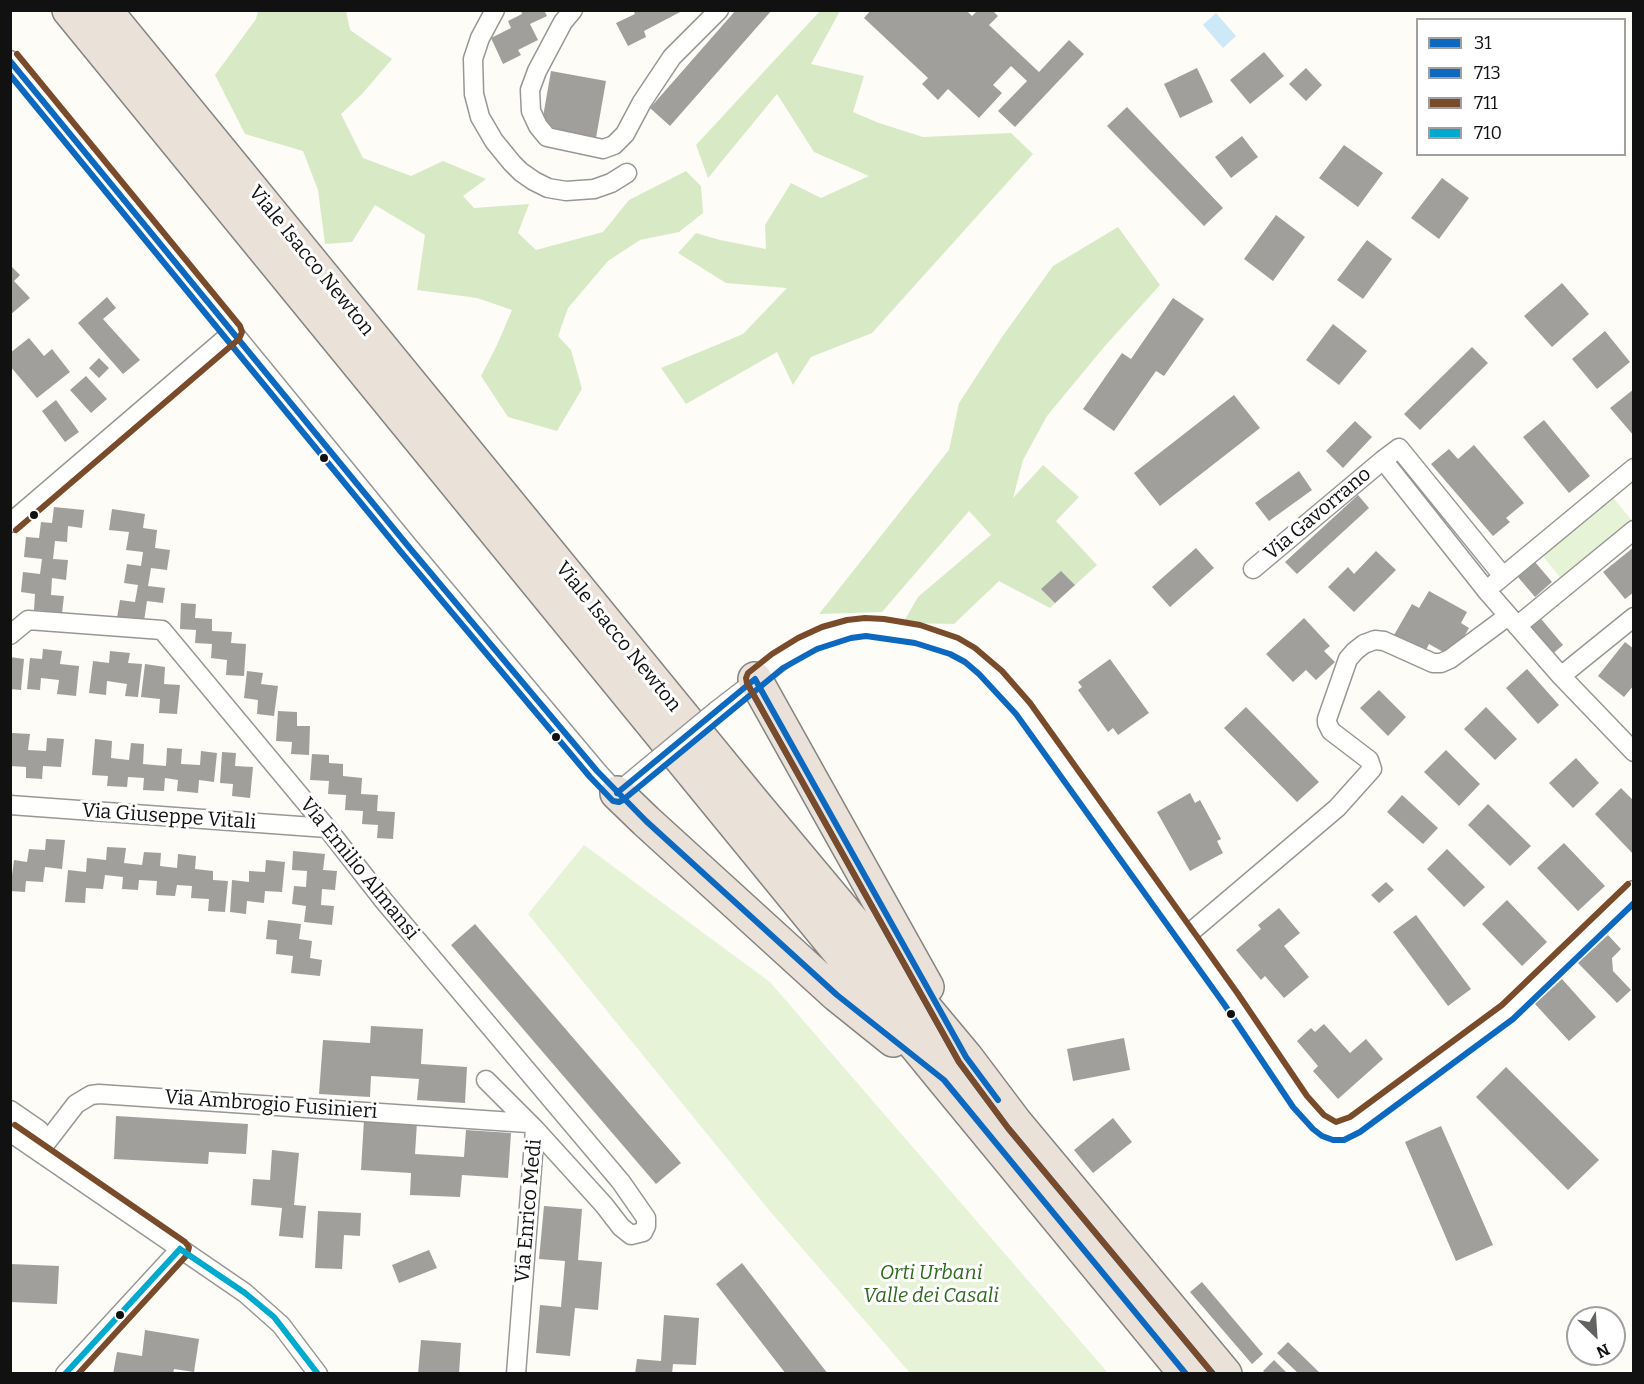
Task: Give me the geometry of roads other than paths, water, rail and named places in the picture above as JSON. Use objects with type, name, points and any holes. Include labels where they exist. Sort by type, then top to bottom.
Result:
[{"type":"highway","name":"Viale Isacco Newton","points":[[69,10],[1186,1374]]},
{"type":"highway","name":"Viale Isacco Newton","points":[[105,10],[752,801],[966,1057],[1015,1122],[1225,1374]]},
{"type":"highway","points":[[755,680],[966,1057]]},
{"type":"highway","points":[[617,793],[837,995],[944,1080]]},
{"type":"street","points":[[495,10],[480,38],[473,58],[474,94],[480,117],[512,163],[534,181],[548,188],[566,191],[594,189],[611,183],[627,173]]},
{"type":"street","points":[[573,10],[563,22],[537,71],[530,90],[531,111],[538,126],[547,137],[603,149],[614,145],[625,134],[642,102],[672,57],[719,10]]},
{"type":"street","points":[[10,60],[408,546],[617,793],[755,680],[802,646],[825,636],[849,629],[867,627],[917,634],[954,646],[970,655],[995,677],[1023,708],[1231,999],[1300,1102],[1326,1128],[1334,1131],[1341,1131],[1355,1125],[1508,1012],[1634,890]]},
{"type":"street","points":[[10,523],[233,332]]},
{"type":"street","points":[[1503,576],[1399,448],[1383,460],[1486,590],[1561,676],[1634,753]]},
{"type":"street","name":"Via Gavorrano","points":[[1252,569],[1383,460]]},
{"type":"street","points":[[1486,590],[1634,468]]},
{"type":"street","points":[[1186,936],[1337,808],[1372,769],[1369,760],[1331,730],[1327,723],[1348,660],[1355,651],[1375,640],[1384,641],[1433,663],[1442,663],[1513,621],[1634,530]]},
{"type":"street","points":[[1561,676],[1634,617]]},
{"type":"street","name":"Via Emilio Almansi","points":[[10,635],[28,620],[162,630],[327,828],[384,901],[621,1182],[646,1218],[643,1232]]},
{"type":"street","name":"Via Giuseppe Vitali","points":[[10,805],[327,828]]},
{"type":"street","points":[[486,1080],[531,1126]]},
{"type":"street","name":"Via Ambrogio Fusinieri","points":[[39,1152],[76,1104],[91,1095],[108,1094],[531,1126]]},
{"type":"street","points":[[10,1110],[39,1130],[39,1152]]},
{"type":"street","name":"Via Enrico Medi","points":[[531,1126],[604,1205],[621,1227],[632,1234],[643,1232]]},
{"type":"street","name":"Via Enrico Medi","points":[[516,1374],[531,1126]]},
{"type":"street","points":[[10,1132],[245,1293],[274,1317],[318,1374]]},
{"type":"street","points":[[64,1374],[180,1249]]},
{"type":"water","points":[[1216,13],[1236,36],[1223,48],[1203,25]]},
{"type":"park label","name":"Orti Urbani Valle dei Casali","points":[[931,1284]]}]
